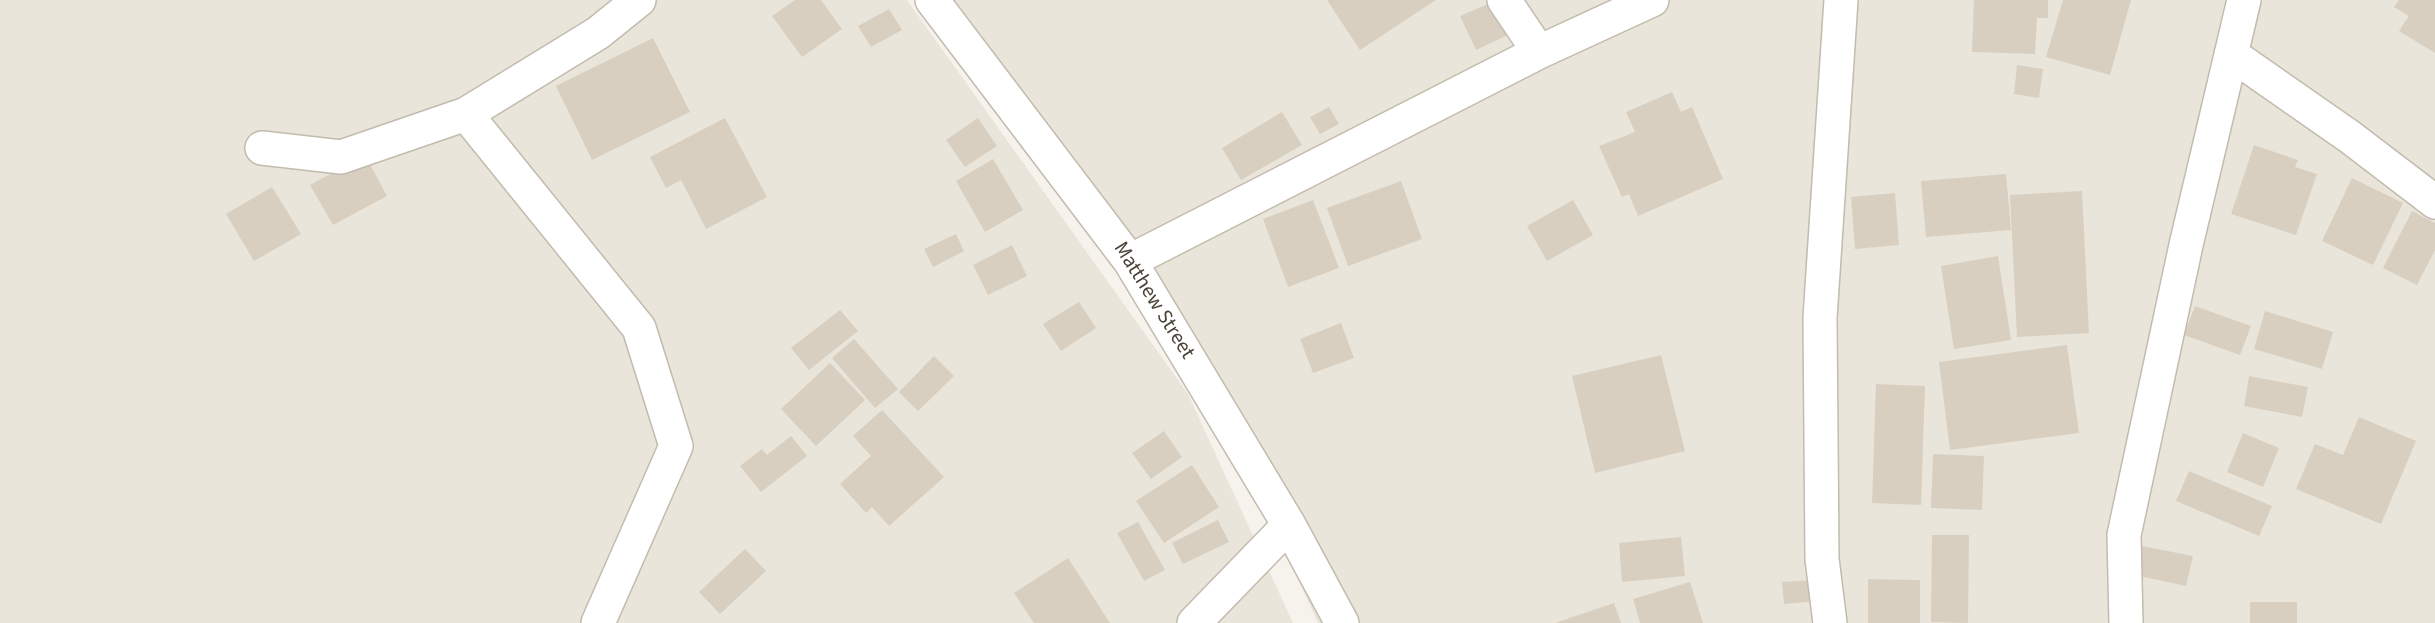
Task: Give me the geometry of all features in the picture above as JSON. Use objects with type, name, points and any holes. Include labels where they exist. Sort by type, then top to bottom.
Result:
[{"type":"street","points":[[262,148],[341,157],[466,114],[598,33],[639,0]]},
{"type":"street","name":"Matthew Street","points":[[932,0],[1130,261],[1289,525],[1342,623]]},
{"type":"street","points":[[1504,0],[1539,52]]},
{"type":"street","points":[[1130,261],[1539,52],[1652,0]]},
{"type":"street","points":[[1830,623],[1822,559],[1820,318],[1841,0]]},
{"type":"street","points":[[2126,623],[2124,534],[2186,245],[2244,0]]},
{"type":"street","points":[[2231,54],[2350,137],[2435,202]]},
{"type":"street","points":[[466,114],[639,328],[676,446],[599,622]]},
{"type":"street","points":[[1194,623],[1289,525]]},
{"type":"shaded area","points":[[0,0],[907,0],[1188,394],[1293,623],[0,623]]},
{"type":"shaded area","points":[[943,0],[2435,0],[2435,623],[1318,623],[1218,405]]},
{"type":"building","points":[[795,0],[821,0],[842,29],[802,57],[772,16]]},
{"type":"building","points":[[1327,0],[1436,0],[1360,50]]},
{"type":"building","points":[[1974,0],[2048,0],[2048,18],[2037,18],[2035,54],[1972,52]]},
{"type":"building","points":[[2063,0],[2131,0],[2110,75],[2046,57]]},
{"type":"building","points":[[2399,0],[2435,0],[2435,53],[2399,31],[2409,16],[2394,7]]},
{"type":"building","points":[[1495,1],[1510,34],[1476,50],[1460,16]]},
{"type":"building","points":[[889,9],[902,30],[871,47],[858,26]]},
{"type":"building","points":[[653,38],[690,112],[592,160],[556,86]]},
{"type":"building","points":[[2017,65],[2043,69],[2039,98],[2014,94]]},
{"type":"building","points":[[1672,92],[1681,112],[1692,107],[1723,179],[1638,216],[1629,194],[1622,197],[1599,146],[1635,132],[1626,112]]},
{"type":"building","points":[[1329,107],[1339,124],[1320,134],[1310,117]]},
{"type":"building","points":[[1282,112],[1302,145],[1241,180],[1222,148]]},
{"type":"building","points":[[725,118],[767,197],[706,229],[681,180],[666,188],[650,157]]},
{"type":"building","points":[[978,118],[997,146],[965,167],[946,140]]},
{"type":"building","points":[[2254,145],[2298,160],[2295,167],[2317,174],[2296,235],[2231,214]]},
{"type":"building","points":[[365,155],[387,196],[333,225],[310,185]]},
{"type":"building","points":[[993,159],[1023,210],[985,232],[956,181]]},
{"type":"building","points":[[2006,174],[2011,230],[1926,237],[1921,181]]},
{"type":"building","points":[[2352,178],[2403,203],[2373,265],[2322,241]]},
{"type":"building","points":[[1401,181],[1422,239],[1348,266],[1327,208]]},
{"type":"building","points":[[272,187],[301,234],[254,261],[226,214]]},
{"type":"building","points":[[2082,191],[2089,333],[2017,337],[2010,195]]},
{"type":"building","points":[[1895,193],[1899,245],[1855,249],[1851,197]]},
{"type":"building","points":[[1313,200],[1339,268],[1288,287],[1263,219]]},
{"type":"building","points":[[1573,200],[1593,235],[1547,261],[1527,226]]},
{"type":"building","points":[[2412,211],[2435,223],[2435,250],[2417,285],[2383,268]]},
{"type":"building","points":[[956,234],[964,251],[933,267],[924,249]]},
{"type":"building","points":[[1012,245],[1027,276],[988,295],[973,265]]},
{"type":"building","points":[[1998,256],[2011,340],[1954,349],[1941,266]]},
{"type":"building","points":[[1079,302],[1096,328],[1061,351],[1043,324]]},
{"type":"building","points":[[2195,306],[2251,326],[2240,355],[2184,335]]},
{"type":"building","points":[[840,310],[858,331],[809,370],[791,348]]},
{"type":"building","points":[[2265,311],[2333,332],[2322,369],[2254,349]]},
{"type":"building","points":[[1341,323],[1354,358],[1313,373],[1300,339]]},
{"type":"building","points":[[854,339],[898,389],[875,408],[832,358]]},
{"type":"building","points":[[2067,345],[2079,433],[1950,450],[1939,362]]},
{"type":"building","points":[[1661,355],[1685,451],[1595,473],[1572,376]]},
{"type":"building","points":[[934,356],[954,376],[918,411],[899,392]]},
{"type":"building","points":[[830,363],[865,400],[816,446],[781,409]]},
{"type":"building","points":[[2249,376],[2308,387],[2302,417],[2244,406]]},
{"type":"building","points":[[1876,384],[1925,386],[1921,505],[1872,503]]},
{"type":"building","points":[[882,410],[944,477],[889,526],[872,507],[866,513],[840,484],[871,456],[853,436]]},
{"type":"building","points":[[2359,417],[2416,441],[2381,524],[2296,489],[2315,444],[2343,455]]},
{"type":"building","points":[[1164,431],[1182,457],[1151,479],[1132,453]]},
{"type":"building","points":[[2243,433],[2279,448],[2263,487],[2227,472]]},
{"type":"building","points":[[791,436],[807,456],[761,492],[740,466],[762,449],[767,455]]},
{"type":"building","points":[[1933,454],[1984,456],[1982,510],[1931,508]]},
{"type":"building","points":[[1192,465],[1219,507],[1164,543],[1136,501]]},
{"type":"building","points":[[2189,471],[2272,506],[2259,536],[2176,501]]},
{"type":"building","points":[[1218,520],[1229,542],[1183,564],[1172,543]]},
{"type":"building","points":[[1138,522],[1165,570],[1144,581],[1117,533]]},
{"type":"building","points":[[1932,535],[1969,535],[1968,623],[1931,622]]},
{"type":"building","points":[[1681,537],[1685,576],[1622,582],[1619,543]]},
{"type":"building","points":[[2142,546],[2193,556],[2186,586],[2135,575]]},
{"type":"building","points":[[745,549],[766,571],[720,614],[699,592]]},
{"type":"building","points":[[1068,558],[1110,623],[1034,623],[1014,593]]},
{"type":"building","points":[[1868,579],[1920,580],[1920,623],[1868,623]]},
{"type":"building","points":[[1816,580],[1818,601],[1784,604],[1782,582]]},
{"type":"building","points":[[1690,582],[1703,623],[1640,623],[1633,599]]},
{"type":"building","points":[[2250,602],[2297,602],[2297,623],[2250,623]]},
{"type":"building","points":[[1614,603],[1621,623],[1555,623]]}]
